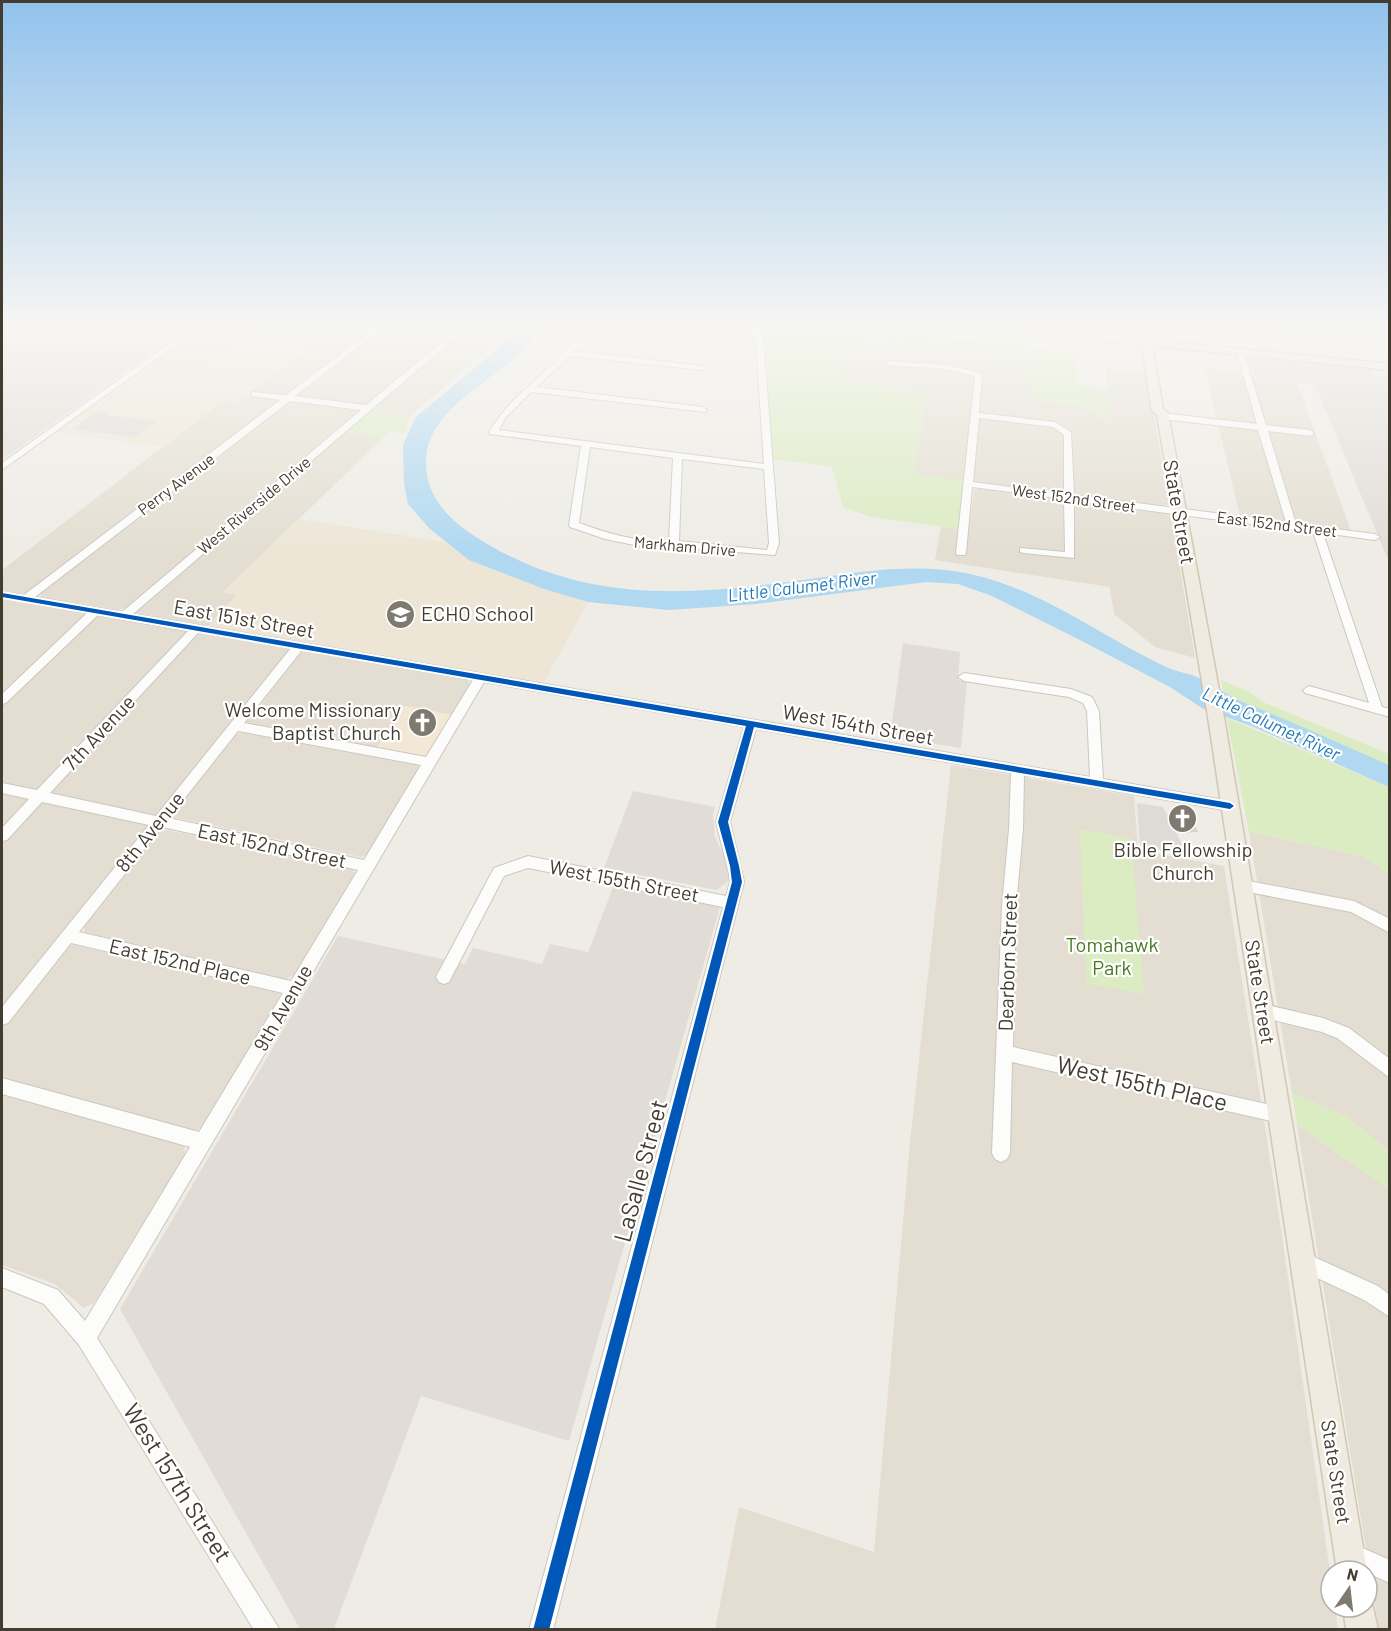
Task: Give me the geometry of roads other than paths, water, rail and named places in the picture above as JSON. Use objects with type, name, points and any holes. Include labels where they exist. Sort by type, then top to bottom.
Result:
[{"type":"main road","name":"State Street","points":[[1157,401],[1158,411],[1162,415],[1216,717],[1351,1559]]},
{"type":"street","points":[[2,467],[93,401]]},
{"type":"street","name":"Perry Avenue","points":[[26,599],[285,401]]},
{"type":"street","points":[[307,401],[367,408]]},
{"type":"street","name":"West Riverside Drive","points":[[124,616],[375,401]]},
{"type":"street","points":[[518,401],[506,412],[493,432],[769,467],[764,401]]},
{"type":"street","points":[[630,401],[703,410]]},
{"type":"street","points":[[960,553],[977,401]]},
{"type":"street","points":[[1255,401],[1292,526]]},
{"type":"street","points":[[976,415],[1055,425],[1064,429],[1068,438],[1070,556],[1024,550]]},
{"type":"street","points":[[1162,415],[1310,433]]},
{"type":"street","name":"Markham Drive","points":[[586,444],[574,525],[609,537],[649,545],[674,544],[771,553],[774,543],[769,467]]},
{"type":"street","points":[[674,544],[678,456]]},
{"type":"street","name":"West 152nd Street","points":[[969,484],[1179,512]]},
{"type":"street","name":"East 152nd Street","points":[[1179,512],[1375,537]]},
{"type":"street","points":[[1317,530],[1383,711]]},
{"type":"street","name":"East 151st Street","points":[[2,595],[480,678]]},
{"type":"street","points":[[2,700],[96,611]]},
{"type":"street","name":"7th Avenue","points":[[2,837],[196,629]]},
{"type":"street","name":"8th Avenue","points":[[2,1018],[299,646]]},
{"type":"street","points":[[964,677],[1071,693],[1088,700],[1094,711],[1098,784]]},
{"type":"street","name":"West 154th Street","points":[[480,678],[1230,806]]},
{"type":"street","name":"9th Avenue","points":[[86,1338],[480,678]]},
{"type":"street","points":[[1309,690],[1383,711]]},
{"type":"street","name":"LaSalle Street","points":[[541,1629],[737,882],[736,866],[724,838],[723,822],[751,724]]},
{"type":"street","points":[[236,726],[430,762]]},
{"type":"street","name":"Dearborn Street","points":[[1001,1153],[1009,906],[1016,829],[1017,770]]},
{"type":"street","name":"East 152nd Street","points":[[2,788],[367,866]]},
{"type":"street","name":"West 155th Street","points":[[444,977],[499,872],[528,862],[732,903]]},
{"type":"street","points":[[1243,886],[1354,907],[1389,927]]},
{"type":"street","name":"East 152nd Place","points":[[67,936],[294,989]]},
{"type":"street","points":[[1263,1011],[1315,1022],[1343,1033],[1389,1070]]},
{"type":"street","name":"West 155th Place","points":[[1005,1053],[1280,1115]]},
{"type":"street","points":[[2,1086],[204,1142]]},
{"type":"street","points":[[1303,1261],[1371,1293],[1389,1307]]},
{"type":"street","name":"West 157th Street","points":[[2,1278],[51,1297],[86,1338],[268,1629]]},
{"type":"water","name":"Little Calumet River","points":[[435,401],[460,401],[449,411],[435,430],[427,453],[428,479],[432,490],[444,510],[469,533],[529,565],[569,579],[609,587],[650,591],[733,588],[896,569],[935,569],[974,575],[1025,592],[1166,667],[1197,677],[1239,701],[1389,765],[1389,787],[1254,727],[1202,708],[1170,687],[1078,639],[992,596],[958,584],[926,582],[756,604],[669,610],[588,602],[544,589],[469,560],[430,529],[408,504],[404,484],[403,445],[416,417]]},
{"type":"place","name":"ECHO School","points":[[400,614]]},
{"type":"place","name":"Welcome Missionary Baptist Church","points":[[422,722]]},
{"type":"place","name":"Bible Fellowship Church","points":[[1183,819]]},
{"type":"park label","name":"Tomahawk Park","points":[[1112,956]]}]
